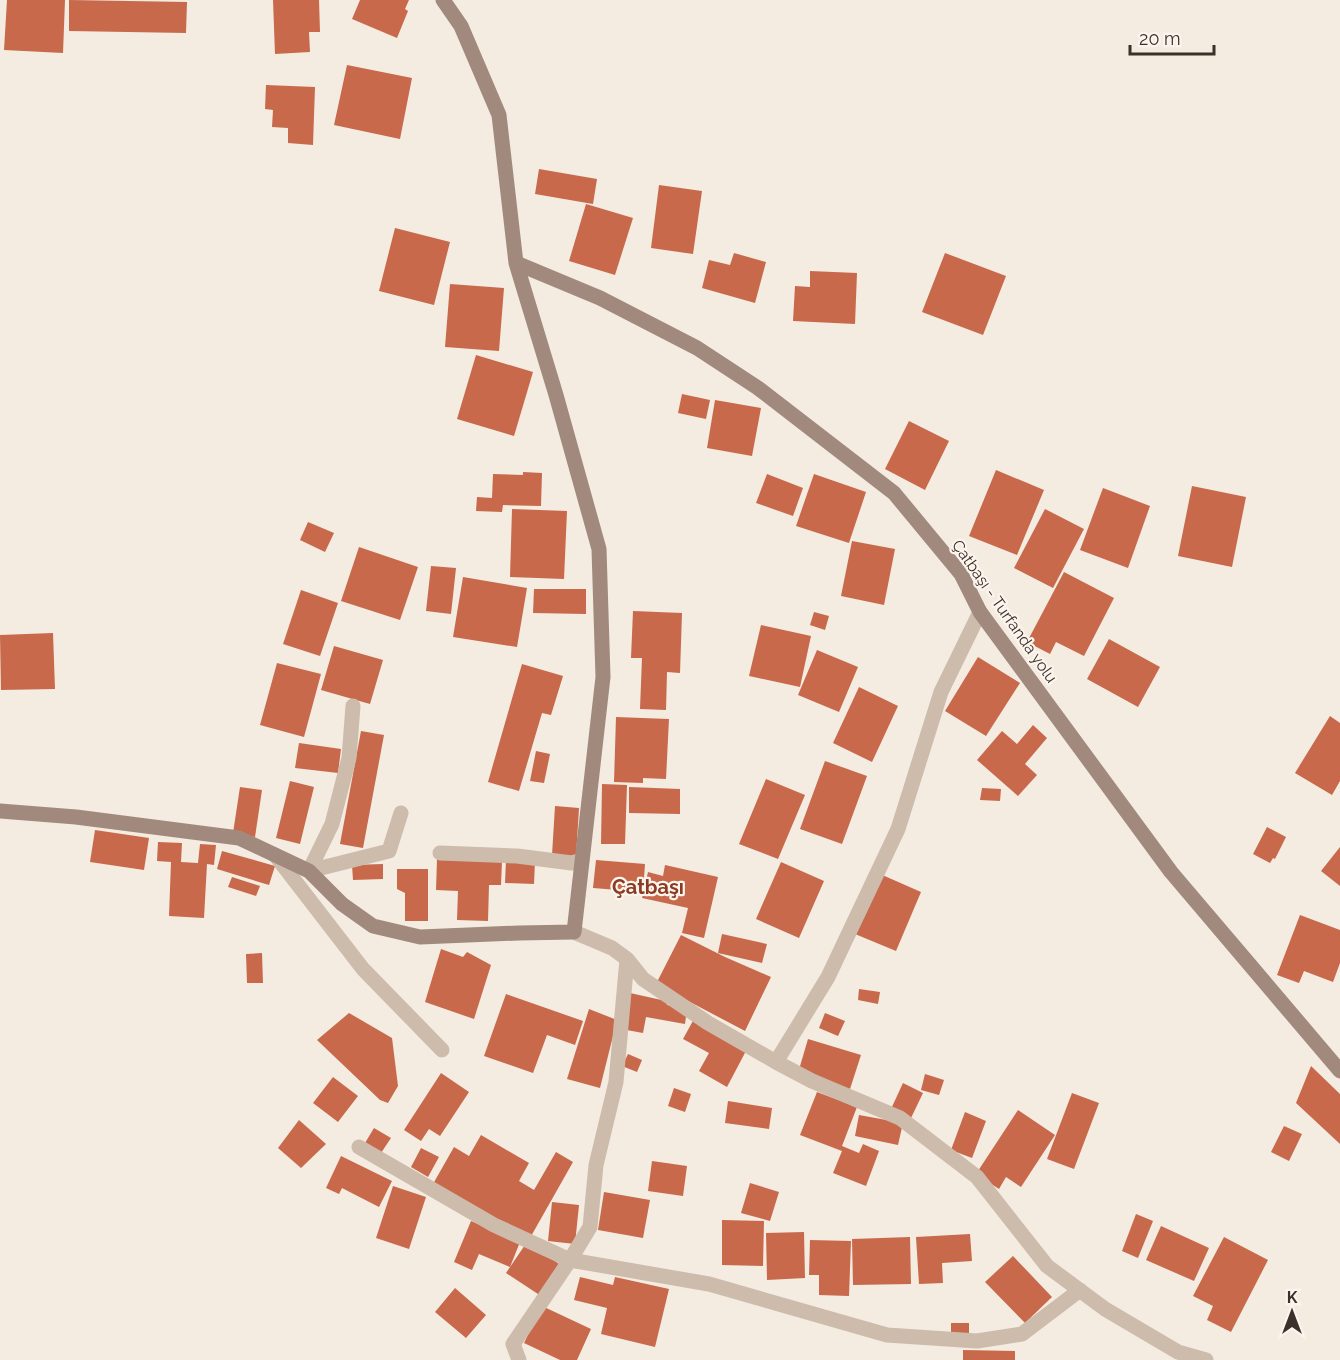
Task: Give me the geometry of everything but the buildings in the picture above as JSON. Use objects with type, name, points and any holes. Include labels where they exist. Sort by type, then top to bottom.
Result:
[{"type":"street","points":[[443,0],[461,26],[499,115],[516,263],[599,549],[603,677],[574,932]]},
{"type":"street","name":"Çatbaşı - Turfanda yolu","points":[[516,263],[610,303],[697,348],[758,388],[894,493],[961,574],[980,612],[1171,872],[1340,1071]]},
{"type":"street","points":[[776,1062],[828,977],[898,829],[941,692],[980,612]]},
{"type":"street","points":[[309,871],[335,813],[349,758],[353,706]]},
{"type":"street","points":[[0,811],[239,837],[309,871],[342,904],[373,926],[420,937],[574,932],[612,948],[627,959],[643,979],[708,1023],[812,1081],[900,1118],[977,1178],[1047,1266],[1105,1309],[1179,1352],[1206,1360]]},
{"type":"street","points":[[309,871],[389,851],[401,813]]},
{"type":"street","points":[[440,853],[517,856],[572,863],[582,860]]},
{"type":"street","points":[[275,855],[363,969],[442,1050]]},
{"type":"street","points":[[519,1360],[513,1344],[590,1227],[596,1165],[616,1082],[627,959]]},
{"type":"street","points":[[359,1147],[494,1225],[570,1260],[709,1284],[887,1335],[977,1341],[1022,1334],[1080,1290]]},
{"type":"district","name":"Çatbaşı","points":[[648,887]]}]
